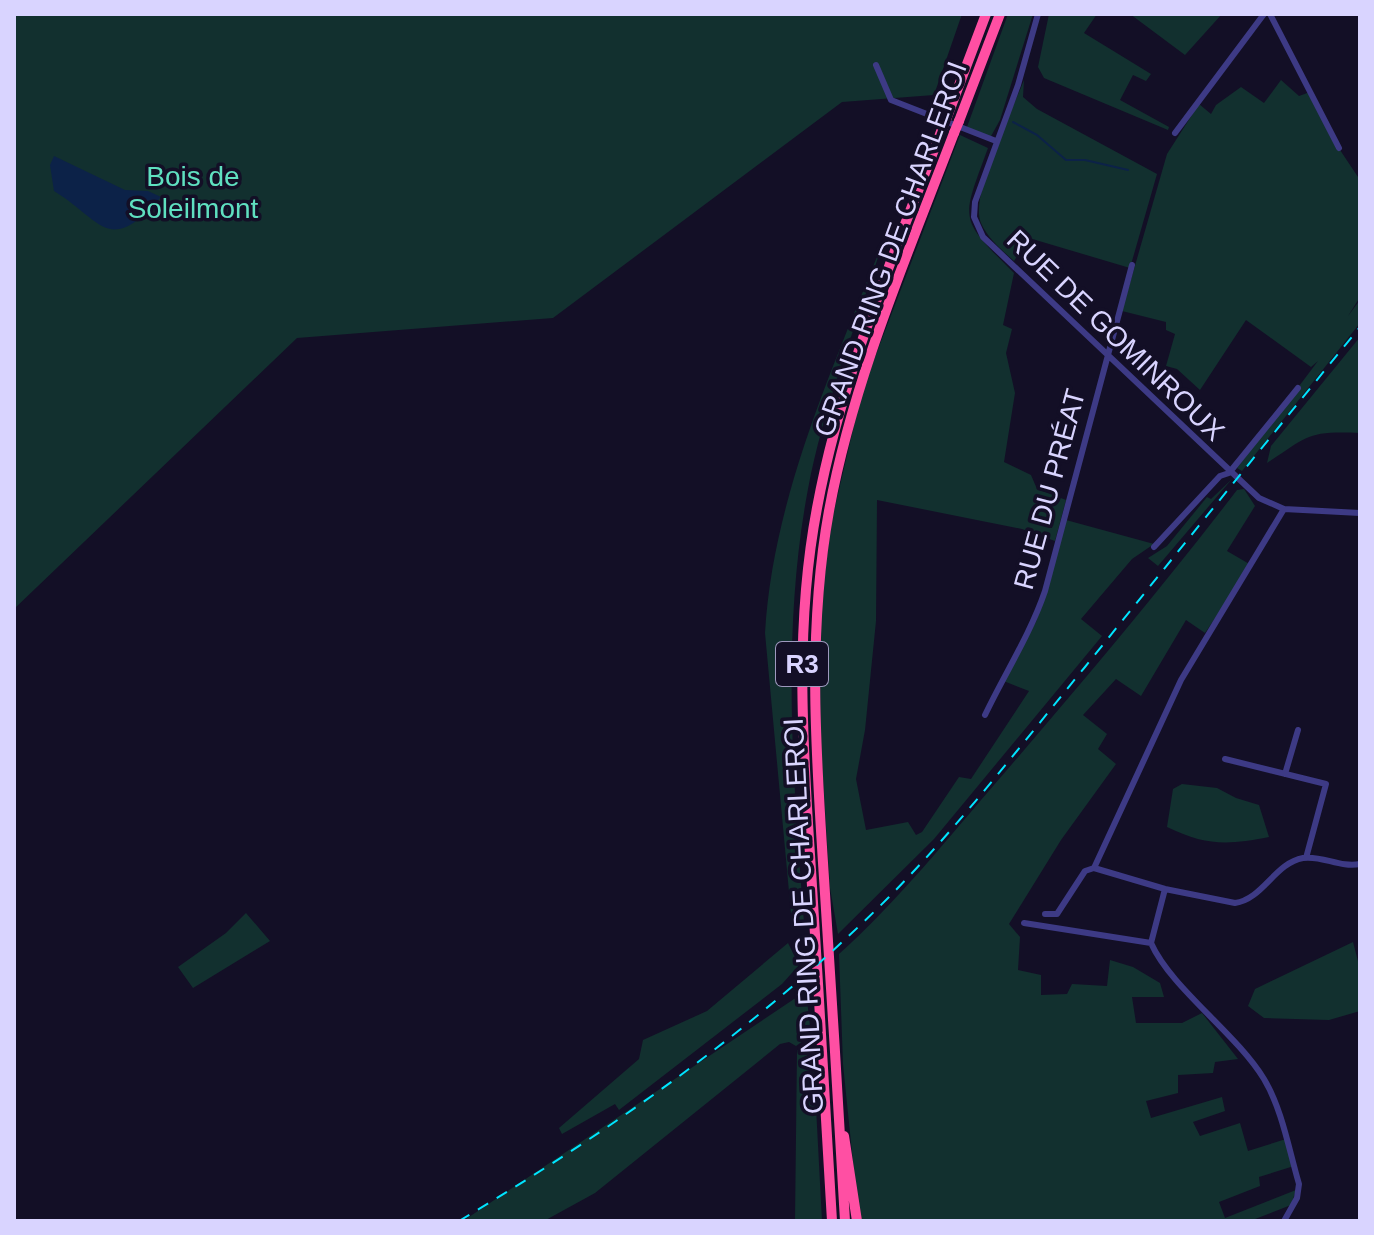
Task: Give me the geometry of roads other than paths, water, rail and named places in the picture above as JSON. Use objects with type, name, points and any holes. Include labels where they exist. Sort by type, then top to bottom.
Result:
[{"type":"highway","name":"GRAND RING DE CHARLEROI","points":[[832,1221],[803,746],[805,604],[816,510],[838,417],[868,326],[986,14]]},
{"type":"highway","name":"GRAND RING DE CHARLEROI","points":[[845,1221],[815,722],[815,652],[823,557],[829,512],[850,421],[1000,14]]},
{"type":"highway","points":[[840,1127],[848,1147],[857,1221]]},
{"type":"street","name":"RUE DE GOMINROUX","points":[[1038,14],[1018,85],[975,202],[974,217],[983,237],[1109,355],[1215,461],[1265,502],[1284,509]]},
{"type":"street","points":[[1175,133],[1264,14]]},
{"type":"street","points":[[1270,14],[1339,148]]},
{"type":"street","points":[[876,65],[891,100],[996,141]]},
{"type":"street","name":"RUE DU PRÉAT","points":[[985,715],[1009,663],[1031,631],[1132,265]]},
{"type":"street","points":[[1154,547],[1220,476],[1229,473],[1298,388]]},
{"type":"street","points":[[1094,868],[1181,680],[1284,509],[1360,513]]},
{"type":"street","points":[[1285,774],[1298,730]]},
{"type":"street","points":[[1225,759],[1326,784],[1306,858]]},
{"type":"street","points":[[1045,914],[1057,914],[1085,871],[1094,868],[1165,889],[1244,902],[1276,873],[1306,858],[1345,866],[1360,864]]},
{"type":"street","points":[[1165,889],[1151,943],[1157,957],[1210,1012],[1265,1080],[1299,1184],[1297,1198],[1284,1221]]},
{"type":"street","points":[[1024,923],[1151,943]]},
{"type":"water","points":[[54,156],[125,190],[148,191],[161,197],[129,226],[106,228],[54,191],[50,165]]},
{"type":"waterway","points":[[1013,122],[1037,135],[1066,160],[1085,160],[1128,170]]},
{"type":"railway","points":[[459,1221],[630,1112],[684,1072],[789,989],[889,897],[990,784],[1360,327]]},
{"type":"park label","name":"Bois de Soleilmont","points":[[193,192]]}]
